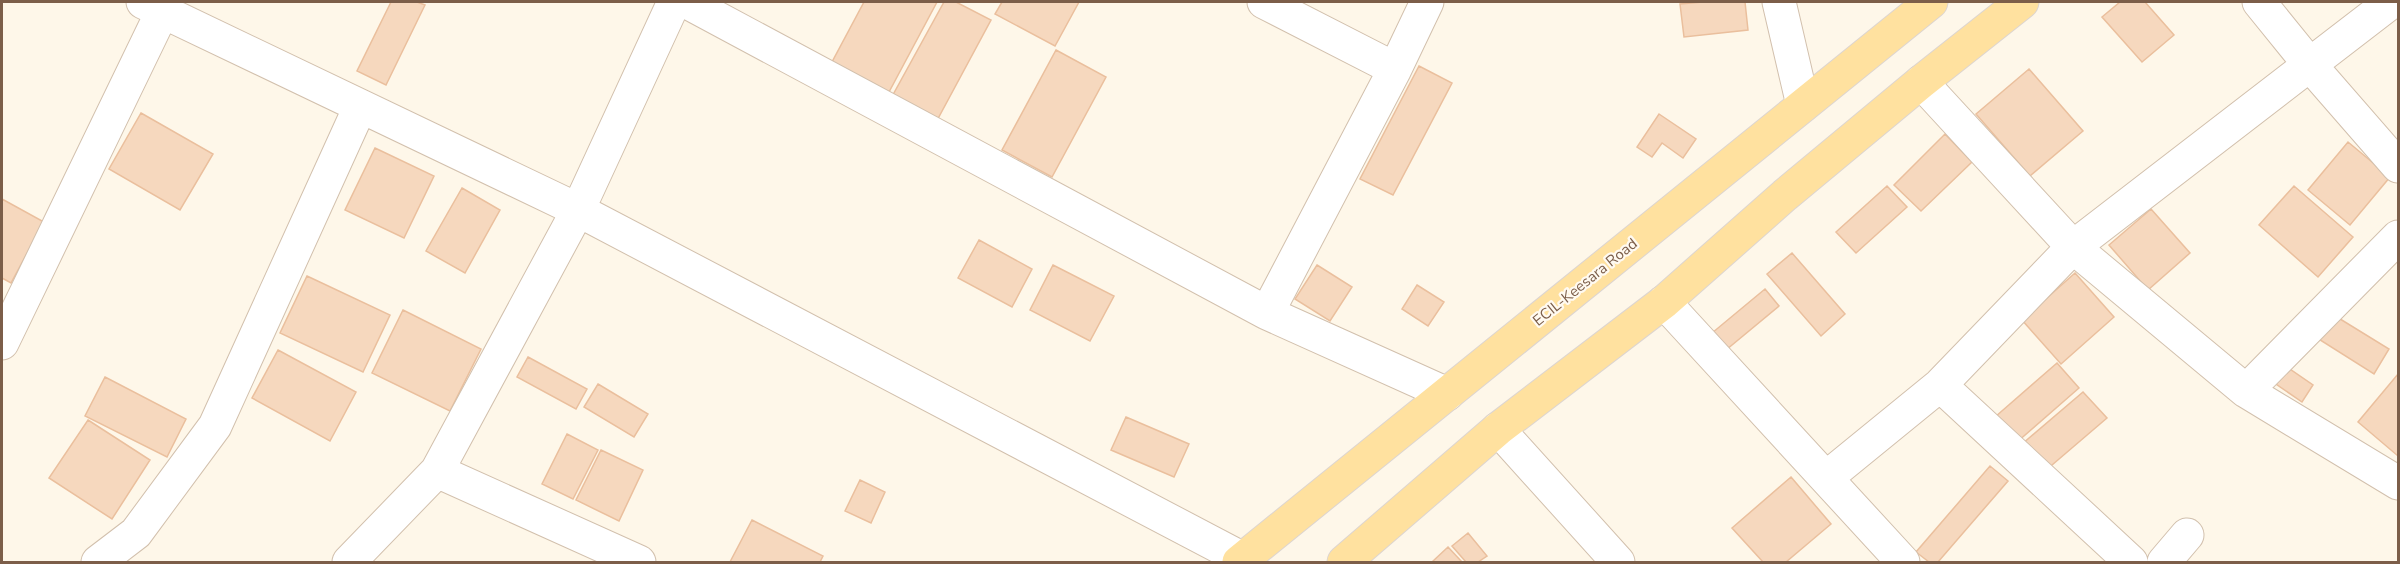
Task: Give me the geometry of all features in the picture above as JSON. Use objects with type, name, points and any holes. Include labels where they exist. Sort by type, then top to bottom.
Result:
[{"type":"main road","name":"ECIL-Keesara Road","points":[[1241,561],[1930,2]]},
{"type":"main road","points":[[1360,557],[1498,429],[1664,302],[1785,195],[2022,2]]},
{"type":"street","points":[[349,562],[437,471],[578,210],[674,2]]},
{"type":"street","points":[[687,2],[1267,313],[1447,394]]},
{"type":"street","points":[[1264,2],[1395,69]]},
{"type":"street","points":[[1267,313],[1395,69],[1427,2]]},
{"type":"street","points":[[1779,2],[1803,105]]},
{"type":"street","points":[[2259,2],[2310,65],[2398,166]]},
{"type":"street","points":[[1826,478],[1940,385],[2073,247],[2391,2]]},
{"type":"street","points":[[2,343],[157,5],[360,107],[578,210],[1241,561]]},
{"type":"street","points":[[1921,82],[2073,247],[2246,391],[2398,483]]},
{"type":"street","points":[[98,562],[136,533],[215,426],[360,107]]},
{"type":"street","points":[[2246,391],[2398,237]]},
{"type":"street","points":[[1664,302],[1903,562]]},
{"type":"street","points":[[1940,385],[2131,562]]},
{"type":"street","points":[[1498,429],[1618,562]]},
{"type":"street","points":[[437,471],[639,562]]},
{"type":"street","points":[[2164,562],[2187,534]]},
{"type":"building","points":[[391,2],[417,2],[425,5],[386,85],[357,71]]},
{"type":"building","points":[[864,2],[937,2],[889,92],[832,62]]},
{"type":"building","points":[[944,2],[956,2],[991,20],[934,126],[889,102]]},
{"type":"building","points":[[1002,2],[1079,2],[1055,46],[995,14]]},
{"type":"building","points":[[1745,2],[1748,30],[1684,37],[1680,4]]},
{"type":"building","points":[[2120,2],[2145,2],[2174,35],[2142,62],[2102,17]]},
{"type":"building","points":[[1056,50],[1106,77],[1052,177],[1002,150]]},
{"type":"building","points":[[1419,66],[1452,83],[1393,195],[1360,179]]},
{"type":"building","points":[[2029,69],[2083,131],[2030,176],[1976,114]]},
{"type":"building","points":[[141,113],[213,154],[180,210],[109,169]]},
{"type":"building","points":[[1659,114],[1696,139],[1683,158],[1662,143],[1652,157],[1637,147]]},
{"type":"building","points":[[1945,134],[1972,162],[1921,211],[1894,185]]},
{"type":"building","points":[[2348,142],[2390,177],[2350,225],[2308,190]]},
{"type":"building","points":[[375,148],[434,176],[404,238],[345,210]]},
{"type":"building","points":[[1887,186],[1907,207],[1856,253],[1836,232]]},
{"type":"building","points":[[2294,186],[2353,237],[2318,277],[2259,225]]},
{"type":"building","points":[[462,188],[500,210],[465,273],[426,251]]},
{"type":"building","points":[[2,199],[44,222],[11,283],[2,278]]},
{"type":"building","points":[[2151,209],[2190,253],[2148,290],[2109,245]]},
{"type":"building","points":[[979,240],[1032,269],[1012,307],[958,278]]},
{"type":"building","points":[[1792,253],[1845,314],[1821,336],[1767,274]]},
{"type":"building","points":[[1053,265],[1114,296],[1090,341],[1030,310]]},
{"type":"building","points":[[1317,265],[1352,287],[1330,321],[1295,299]]},
{"type":"building","points":[[2075,273],[2114,317],[2061,364],[2022,320]]},
{"type":"building","points":[[307,276],[390,315],[363,372],[280,333]]},
{"type":"building","points":[[1417,285],[1444,302],[1428,326],[1402,309]]},
{"type":"building","points":[[1765,289],[1779,306],[1726,350],[1712,333]]},
{"type":"building","points":[[403,310],[481,349],[450,411],[372,373]]},
{"type":"building","points":[[2332,314],[2389,349],[2374,374],[2317,338]]},
{"type":"building","points":[[278,350],[356,392],[330,441],[252,398]]},
{"type":"building","points":[[528,357],[587,389],[576,409],[517,377]]},
{"type":"building","points":[[2057,363],[2079,388],[2017,442],[1995,417]]},
{"type":"building","points":[[2284,365],[2313,385],[2302,402],[2273,382]]},
{"type":"building","points":[[2398,374],[2398,456],[2358,422]]},
{"type":"building","points":[[105,377],[186,419],[167,457],[85,416]]},
{"type":"building","points":[[598,384],[648,414],[634,437],[584,407]]},
{"type":"building","points":[[2083,392],[2107,418],[2045,471],[2022,444]]},
{"type":"building","points":[[1126,417],[1189,444],[1174,477],[1111,450]]},
{"type":"building","points":[[88,420],[150,460],[112,519],[49,478]]},
{"type":"building","points":[[567,434],[598,450],[573,499],[542,484]]},
{"type":"building","points":[[601,450],[643,470],[619,521],[576,500]]},
{"type":"building","points":[[1990,466],[2008,481],[1938,562],[1929,562],[1916,552]]},
{"type":"building","points":[[1791,477],[1831,524],[1786,562],[1763,562],[1732,528]]},
{"type":"building","points":[[860,480],[885,492],[871,523],[845,511]]},
{"type":"building","points":[[752,520],[823,556],[820,562],[730,562]]},
{"type":"building","points":[[1468,533],[1487,556],[1478,562],[1466,562],[1452,546]]},
{"type":"building","points":[[1448,547],[1462,562],[1432,562]]}]
